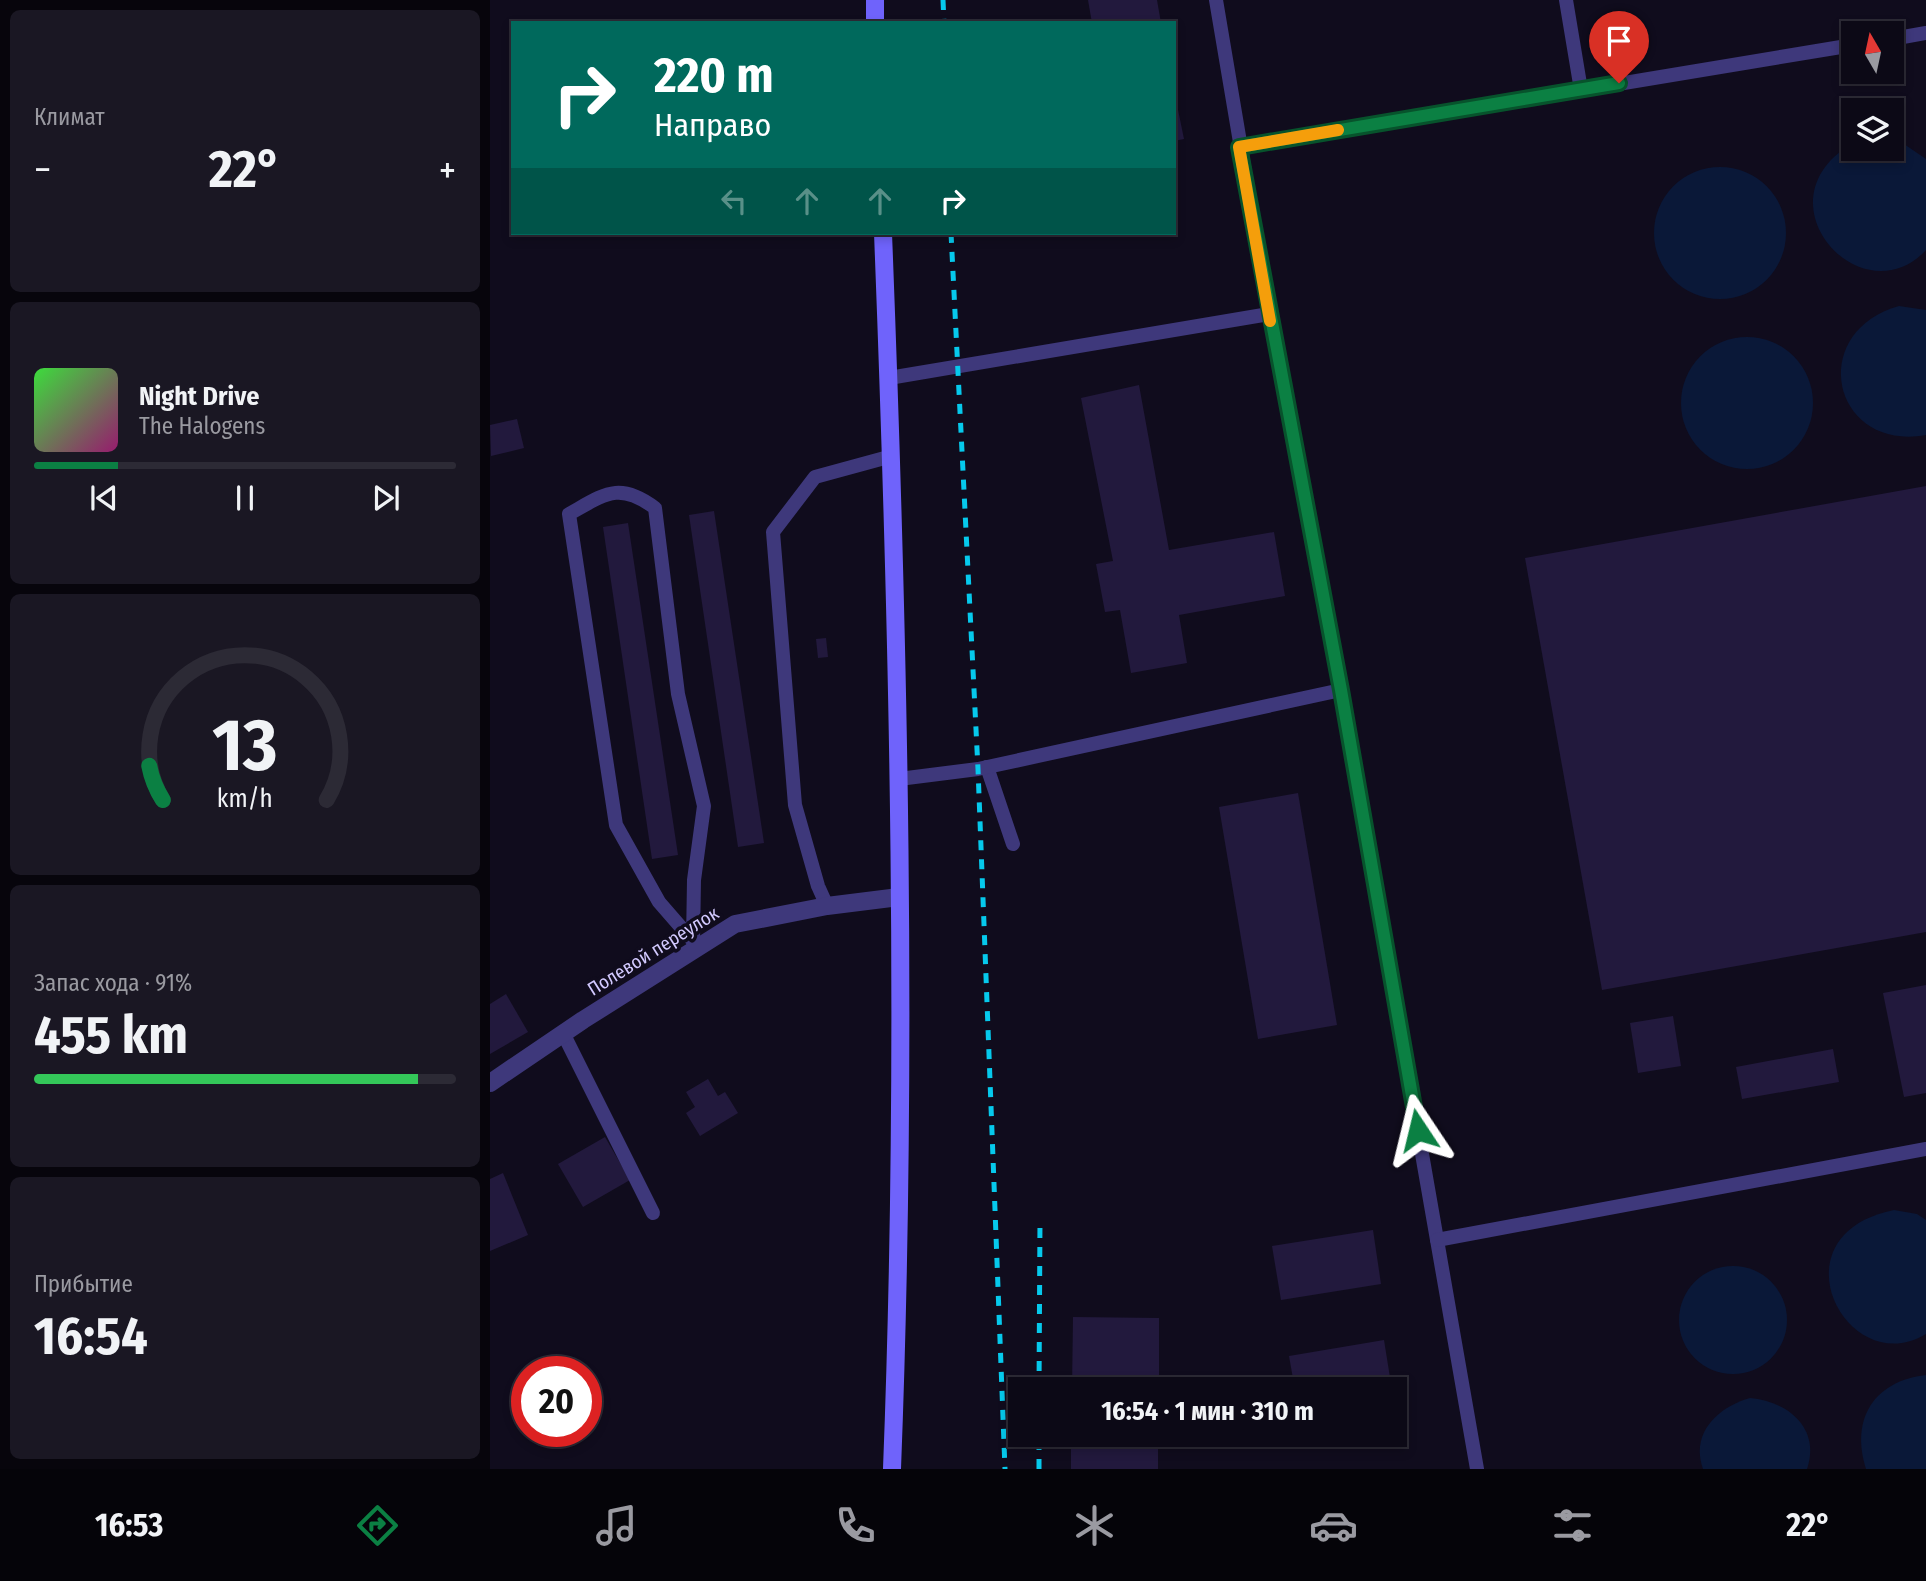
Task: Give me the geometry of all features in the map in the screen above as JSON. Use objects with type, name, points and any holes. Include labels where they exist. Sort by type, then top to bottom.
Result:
[{"type":"street","points":[[874,0],[875,21]]},
{"type":"street","points":[[883,235],[898,613],[900,1251],[892,1469]]},
{"type":"street","name":"Полевой переулок","points":[[490,1083],[696,944],[735,925],[827,906],[899,897]]},
{"type":"lane","points":[[1216,0],[1239,147],[1341,690],[1476,1469]]},
{"type":"lane","points":[[1566,0],[1581,90]]},
{"type":"lane","points":[[1904,37],[1926,33]]},
{"type":"lane","points":[[1239,147],[1841,47]]},
{"type":"lane","points":[[889,378],[1269,314]]},
{"type":"lane","points":[[827,906],[818,886],[795,805],[773,532],[815,477],[892,456]]},
{"type":"lane","points":[[606,493],[635,493],[656,508],[678,694],[704,806],[694,880],[696,944],[660,902],[616,825],[569,513],[606,493]]},
{"type":"lane","points":[[899,779],[987,767],[1341,690]]},
{"type":"lane","points":[[987,767],[1013,844]]},
{"type":"lane","points":[[563,1033],[653,1213]]},
{"type":"lane","points":[[1437,1240],[1926,1149]]},
{"type":"water","points":[[1904,144],[1926,159],[1926,250],[1900,268],[1874,271],[1849,262],[1828,244],[1816,221],[1814,194],[1825,167],[1841,153],[1841,161],[1904,161]]},
{"type":"water","points":[[1720,167],[1745,172],[1766,187],[1781,208],[1786,233],[1781,258],[1766,279],[1745,294],[1720,299],[1695,294],[1674,279],[1659,258],[1654,233],[1659,208],[1674,187],[1695,172]]},
{"type":"water","points":[[1899,306],[1926,310],[1926,435],[1894,435],[1869,426],[1852,409],[1842,387],[1842,363],[1850,340],[1869,320]]},
{"type":"water","points":[[1747,337],[1772,342],[1793,357],[1808,378],[1813,403],[1808,428],[1793,449],[1772,464],[1747,469],[1722,464],[1701,449],[1686,428],[1681,403],[1686,378],[1701,357],[1722,342]]},
{"type":"water","points":[[1894,1210],[1917,1214],[1926,1220],[1926,1334],[1897,1343],[1870,1338],[1848,1322],[1834,1299],[1829,1273],[1836,1247],[1857,1224]]},
{"type":"water","points":[[1733,1266],[1754,1270],[1771,1282],[1783,1299],[1787,1320],[1783,1341],[1771,1358],[1754,1370],[1733,1374],[1712,1370],[1695,1358],[1683,1341],[1679,1320],[1683,1299],[1695,1282],[1712,1270]]},
{"type":"water","points":[[1926,1375],[1926,1469],[1866,1469],[1861,1434],[1870,1406],[1892,1385]]},
{"type":"water","points":[[1750,1398],[1776,1405],[1798,1419],[1809,1441],[1807,1469],[1703,1469],[1700,1444],[1710,1423],[1727,1408]]},
{"type":"building","points":[[1088,0],[1157,0],[1161,21],[1092,21]]},
{"type":"building","points":[[1176,100],[1184,139],[1176,141]]},
{"type":"building","points":[[1139,385],[1169,550],[1274,532],[1285,596],[1179,615],[1187,663],[1131,673],[1120,610],[1105,612],[1096,564],[1113,561],[1081,398]]},
{"type":"building","points":[[517,419],[524,448],[491,456],[490,425]]},
{"type":"building","points":[[1926,486],[1926,932],[1602,990],[1525,558]]},
{"type":"building","points":[[714,511],[764,843],[738,847],[689,515]]},
{"type":"building","points":[[628,523],[678,855],[652,859],[603,527]]},
{"type":"building","points":[[826,638],[828,657],[818,658],[816,639]]},
{"type":"building","points":[[1298,793],[1337,1025],[1258,1039],[1219,807]]},
{"type":"building","points":[[1926,985],[1926,1093],[1904,1097],[1883,993]]},
{"type":"building","points":[[506,994],[528,1032],[490,1054],[490,1004]]},
{"type":"building","points":[[1673,1016],[1681,1066],[1638,1073],[1630,1023]]},
{"type":"building","points":[[1833,1049],[1839,1082],[1742,1099],[1736,1067]]},
{"type":"building","points":[[708,1079],[718,1096],[725,1092],[738,1113],[700,1136],[686,1113],[695,1107],[686,1092]]},
{"type":"building","points":[[605,1137],[630,1180],[583,1207],[558,1164]]},
{"type":"building","points":[[503,1173],[528,1235],[490,1251],[490,1179]]},
{"type":"building","points":[[1373,1230],[1381,1284],[1281,1300],[1272,1246]]},
{"type":"building","points":[[1073,1317],[1159,1318],[1159,1377],[1072,1377]]},
{"type":"building","points":[[1384,1340],[1390,1377],[1293,1377],[1289,1356]]},
{"type":"building","points":[[1071,1447],[1158,1447],[1158,1469],[1071,1469]]},
{"type":"railway","points":[[943,0],[944,21]]},
{"type":"railway","points":[[951,235],[978,769],[1005,1469]]},
{"type":"railway","points":[[1039,1377],[1040,1219]]},
{"type":"railway","points":[[1039,1447],[1039,1469]]},
{"type":"slow traffic","points":[[1270,321],[1239,147],[1338,130]]},
{"type":"route","points":[[1418,1130],[1341,690],[1239,147],[1619,83]]}]
